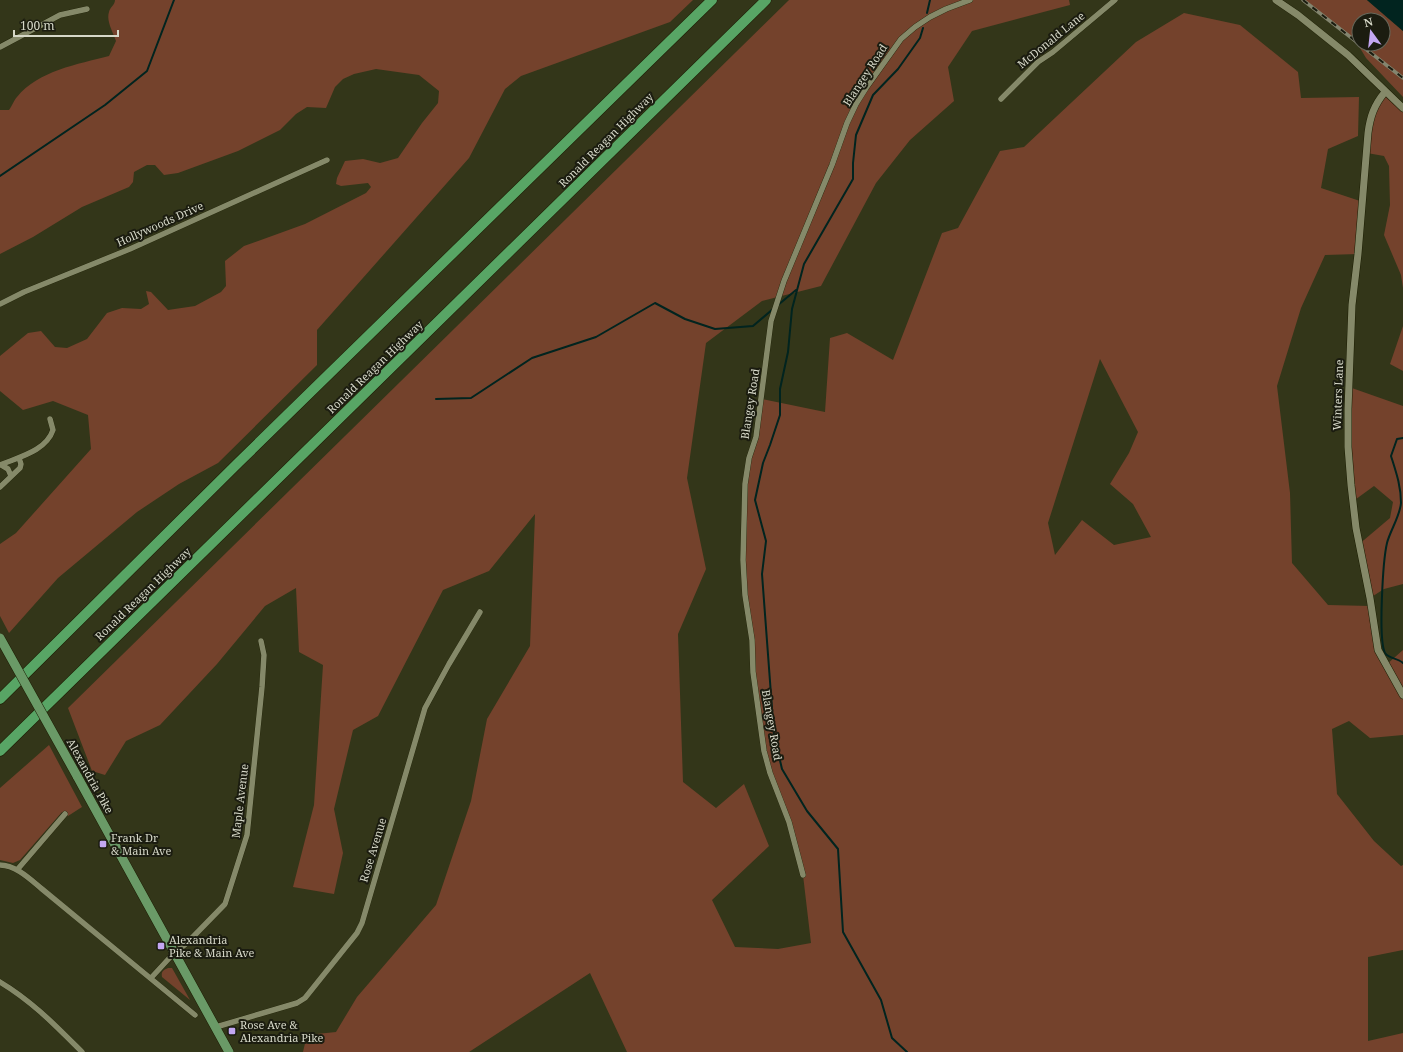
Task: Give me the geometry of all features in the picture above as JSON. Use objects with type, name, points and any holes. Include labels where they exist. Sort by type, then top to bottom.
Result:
[{"type":"highway","points":[[0,699],[239,462],[712,0]]},
{"type":"highway","name":"Ronald Reagan Highway","points":[[0,751],[766,0]]},
{"type":"main road","name":"Alexandria Pike","points":[[0,638],[230,1052]]},
{"type":"street","name":"Blangey Road","points":[[803,875],[789,822],[770,774],[764,751],[753,672],[752,640],[745,595],[743,560],[744,484],[749,458],[756,437],[772,321],[784,282],[818,201],[847,123],[856,104],[901,39],[930,17],[970,0]]},
{"type":"street","name":"McDonald Lane","points":[[1001,99],[1038,62],[1053,52],[1115,0]]},
{"type":"street","points":[[1276,0],[1298,15],[1348,55],[1403,108]]},
{"type":"street","points":[[0,47],[60,15],[87,9]]},
{"type":"street","name":"Winters Lane","points":[[1385,92],[1374,107],[1369,122],[1358,254],[1352,305],[1348,447],[1356,528],[1370,598],[1378,650],[1403,695]]},
{"type":"street","name":"Hollywoods Drive","points":[[0,304],[24,292],[130,249],[327,160]]},
{"type":"street","points":[[0,465],[34,451],[45,443],[53,430],[50,419]]},
{"type":"street","points":[[0,487],[20,468],[21,464],[19,458]]},
{"type":"street","points":[[0,465],[8,469],[11,476]]},
{"type":"street","name":"Rose Avenue","points":[[216,1027],[301,1001],[357,933],[364,916],[425,708],[480,612]]},
{"type":"street","name":"Maple Avenue","points":[[151,978],[174,953],[187,943],[225,904],[246,840],[262,687],[264,655],[261,641]]},
{"type":"street","points":[[17,870],[65,814]]},
{"type":"street","points":[[0,865],[17,870],[42,888],[195,1015]]},
{"type":"street","points":[[0,982],[32,1004],[55,1024],[82,1052]]},
{"type":"shaded area","points":[[115,0],[693,0],[670,22],[521,76],[505,89],[469,158],[317,330],[317,365],[218,463],[179,484],[137,512],[58,578],[9,633],[0,616],[0,544],[16,533],[91,449],[88,415],[53,401],[23,410],[0,391],[0,356],[28,333],[41,331],[55,347],[67,348],[87,339],[107,313],[122,308],[141,309],[149,304],[146,291],[151,292],[168,310],[195,306],[221,292],[226,286],[225,261],[244,246],[305,224],[366,193],[371,187],[368,183],[341,186],[336,184],[337,178],[345,161],[363,159],[380,163],[398,158],[438,103],[439,91],[419,75],[376,69],[354,74],[343,79],[335,87],[326,108],[307,107],[296,114],[280,130],[238,151],[178,173],[164,175],[155,165],[147,165],[134,172],[133,182],[129,187],[82,207],[33,237],[0,254],[0,110],[9,110],[16,98],[26,88],[47,75],[72,66],[109,56],[116,41],[109,23],[108,15]]},
{"type":"shaded area","points":[[789,0],[1069,0],[1070,5],[972,31],[948,67],[954,101],[910,140],[876,183],[821,286],[762,301],[706,343],[687,478],[706,569],[678,634],[683,782],[716,808],[744,784],[769,846],[712,900],[735,947],[778,949],[811,943],[803,875],[764,751],[745,595],[743,500],[762,399],[825,412],[830,338],[847,333],[893,360],[942,233],[958,228],[1000,151],[1024,147],[1136,42],[1184,13],[1240,25],[1298,72],[1301,98],[1359,97],[1358,136],[1328,149],[1321,188],[1363,202],[1358,254],[1325,255],[1301,308],[1277,386],[1290,493],[1292,563],[1328,605],[1370,606],[1378,650],[1386,665],[1403,650],[1403,735],[1370,738],[1349,721],[1332,729],[1337,794],[1374,841],[1401,866],[1403,865],[1403,950],[1368,957],[1368,1041],[1403,1033],[1403,1052],[627,1052],[590,973],[469,1052],[303,1052],[307,1035],[336,1032],[357,997],[436,905],[471,801],[487,719],[530,646],[535,514],[489,571],[443,590],[378,716],[353,730],[334,809],[343,853],[334,894],[293,887],[314,805],[323,665],[299,652],[296,588],[265,606],[217,664],[160,725],[126,741],[105,775],[92,771],[68,708]],"holes":[[[1100,359],[1138,432],[1129,453],[1110,484],[1133,504],[1151,537],[1114,545],[1082,520],[1055,555],[1048,523]]]},
{"type":"shaded area","points":[[1303,0],[1367,0],[1381,12],[1351,12],[1351,38]]},
{"type":"shaded area","points":[[1391,21],[1403,31],[1403,97],[1366,58],[1362,52],[1391,52]]},
{"type":"shaded area","points":[[1385,92],[1403,108],[1403,288],[1401,275],[1384,235],[1390,205],[1389,166],[1384,156],[1367,153],[1369,122]]},
{"type":"shaded area","points":[[1403,326],[1403,371],[1390,364]]},
{"type":"shaded area","points":[[1349,387],[1403,406],[1403,584],[1384,589],[1370,598],[1359,543],[1390,518],[1393,502],[1374,486],[1352,502]]},
{"type":"shaded area","points":[[49,745],[82,807],[68,816],[62,812],[20,860],[13,863],[0,860],[0,788]]},
{"type":"shaded area","points":[[168,968],[172,968],[190,1000],[162,977],[163,971]]},
{"type":"water","points":[[1367,0],[1403,0],[1403,31],[1391,21],[1391,12],[1381,12]]},
{"type":"waterway","points":[[0,176],[105,105],[147,71],[174,0]]},
{"type":"waterway","points":[[927,13],[930,0]]},
{"type":"waterway","points":[[907,1052],[892,1038],[881,1000],[843,932],[838,849],[807,811],[782,769],[774,735],[762,574],[766,541],[755,500],[763,463],[780,415],[780,389],[788,352],[792,309],[804,264],[853,179],[856,135],[873,95],[898,69],[920,38],[923,28]]},
{"type":"waterway","points":[[778,305],[796,290]]},
{"type":"waterway","points":[[436,399],[471,398],[532,358],[596,337],[655,303],[685,319],[715,329],[753,326],[773,309]]},
{"type":"waterway","points":[[1403,438],[1397,439],[1391,456],[1399,485],[1401,503],[1399,513],[1390,534],[1385,552],[1382,617],[1383,645],[1385,653],[1403,663]]},
{"type":"railway","points":[[1303,0],[1403,78]]},
{"type":"place","name":"Frank Dr & Main Ave","points":[[103,844]]},
{"type":"place","name":"Alexandria Pike & Main Ave","points":[[161,946]]},
{"type":"place","name":"Rose Ave & Alexandria Pike","points":[[232,1031]]}]
